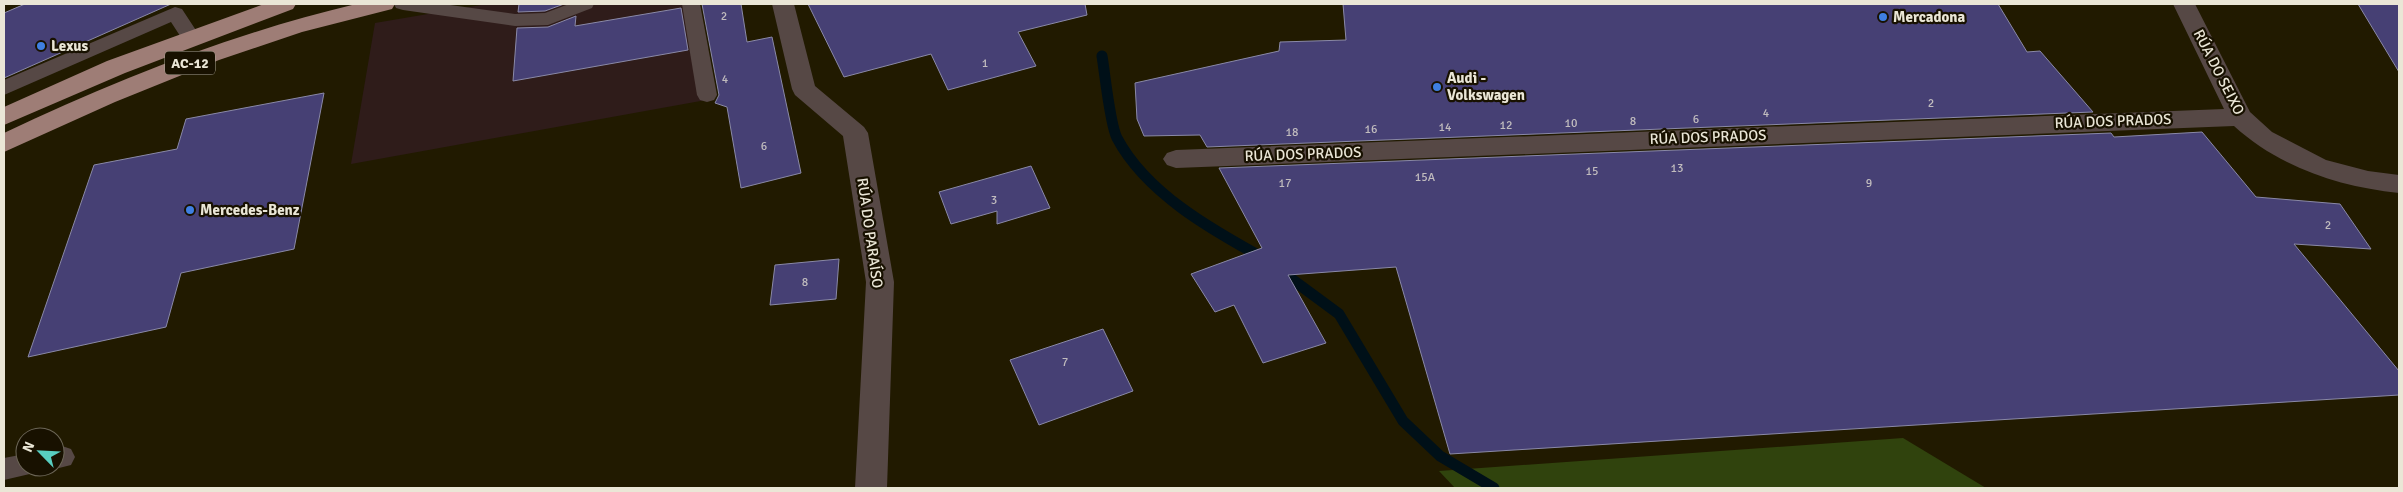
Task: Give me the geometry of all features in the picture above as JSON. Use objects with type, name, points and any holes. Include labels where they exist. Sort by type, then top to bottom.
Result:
[{"type":"highway","name":"AC-12","points":[[6,111],[191,38],[285,4]]},
{"type":"highway","name":"AC-12","points":[[4,142],[183,66],[281,31],[384,4]]},
{"type":"street","name":"RÚA DO PARAÍSO","points":[[783,4],[804,89],[855,133],[880,282],[871,488]]},
{"type":"street","name":"RÚA DO SEIXO","points":[[2184,4],[2240,117],[2263,138],[2318,167],[2368,180],[2399,184]]},
{"type":"street","name":"RÚA DOS PRADOS","points":[[1176,159],[2240,117]]},
{"type":"lane","points":[[403,4],[515,20],[548,19],[585,4]]},
{"type":"lane","points":[[691,4],[707,96]]},
{"type":"lane","points":[[4,88],[175,13],[191,38]]},
{"type":"shaded area","points":[[487,4],[693,4],[706,100],[351,164],[375,23]]},
{"type":"green space","points":[[1903,438],[1986,488],[1455,488],[1439,471]]},
{"type":"building","name":"Lexus","points":[[25,4],[171,4],[4,78],[4,13]]},
{"type":"building","points":[[519,4],[564,4],[545,11],[518,12]]},
{"type":"building","points":[[702,4],[741,4],[747,42],[772,37],[801,173],[741,188],[727,107],[715,103],[719,95]]},
{"type":"building","points":[[808,4],[1085,4],[1087,15],[1018,32],[1036,66],[948,90],[931,54],[844,77]]},
{"type":"building","points":[[1343,4],[1998,4],[2027,52],[2040,51],[2093,112],[1207,147],[1200,135],[1144,136],[1137,119],[1135,83],[1279,51],[1280,42],[1346,40]]},
{"type":"building","points":[[2358,4],[2399,4],[2399,72]]},
{"type":"building","points":[[681,8],[688,50],[513,81],[517,28],[548,27],[576,16],[575,26]]},
{"type":"building","name":"Mercedes-Benz","points":[[324,93],[294,249],[181,273],[166,327],[28,357],[94,165],[177,149],[186,119]]},
{"type":"building","points":[[2202,132],[2256,197],[2340,204],[2371,249],[2294,244],[2399,371],[2399,395],[1450,454],[1396,267],[1288,275],[1326,343],[1263,363],[1234,305],[1215,312],[1191,274],[1262,248],[1219,168],[2111,133],[2114,137]]},
{"type":"building","points":[[1031,166],[1050,208],[997,224],[997,211],[951,224],[939,192]]},
{"type":"building","points":[[839,259],[836,299],[770,305],[775,265]]},
{"type":"building","points":[[1103,329],[1133,391],[1039,425],[1010,360]]},
{"type":"waterway","points":[[1102,56],[1114,131],[1130,158],[1145,176],[1182,208],[1224,236],[1265,259]]},
{"type":"waterway","points":[[1278,269],[1339,314],[1403,421],[1440,456],[1494,488]]},
{"type":"place","name":"Mercadona","points":[[1883,17]]},
{"type":"place","name":"Lexus","points":[[41,46]]},
{"type":"place","name":"Audi - Volkswagen","points":[[1437,87]]},
{"type":"place","name":"Mercedes-Benz","points":[[190,210]]}]
